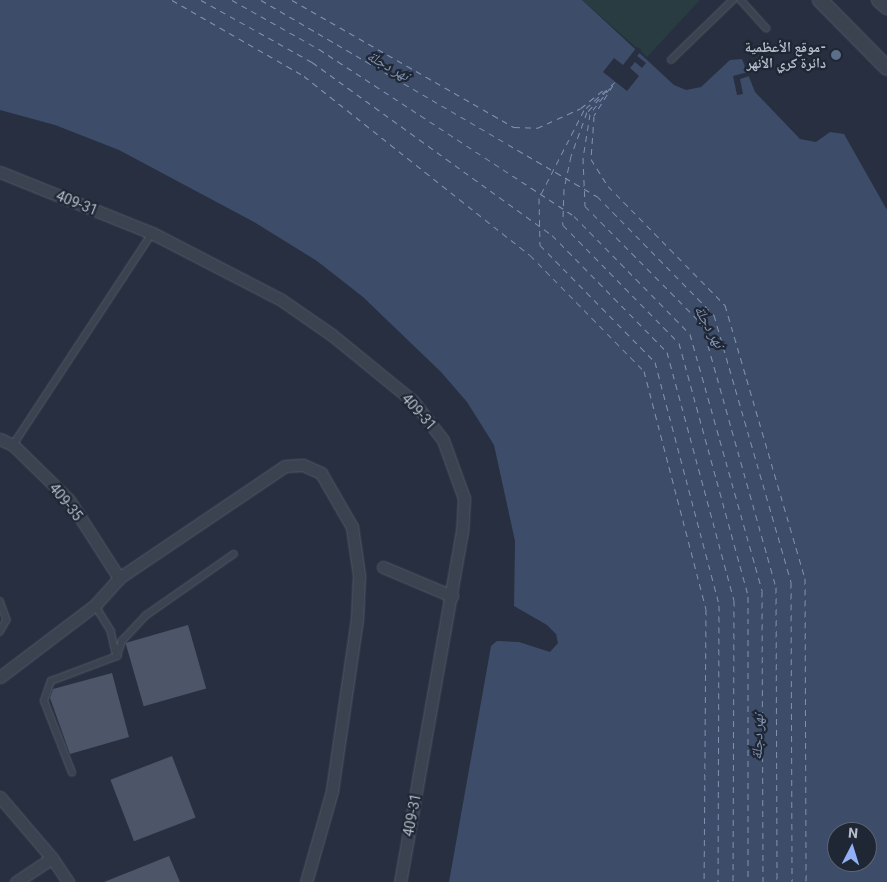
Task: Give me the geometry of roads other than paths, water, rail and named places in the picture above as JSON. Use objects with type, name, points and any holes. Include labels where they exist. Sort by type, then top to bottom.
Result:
[{"type":"street","points":[[820,0],[887,68]]},
{"type":"street","points":[[878,0],[887,7]]},
{"type":"street","points":[[864,43],[887,49]]},
{"type":"street","name":"409-31","points":[[0,172],[152,233],[280,299],[345,346],[413,401],[430,421],[456,470],[464,498],[452,596],[400,882]]},
{"type":"street","name":"409-35","points":[[0,439],[13,445],[69,500],[120,578]]},
{"type":"street","points":[[0,677],[94,605],[120,578],[285,466],[303,466],[321,473],[343,508],[352,527],[359,557],[357,619],[332,791],[306,882]]},
{"type":"street","points":[[383,567],[452,596]]},
{"type":"street","points":[[2,804],[52,858],[68,882]]},
{"type":"street","points":[[16,882],[52,858]]},
{"type":"lane","points":[[671,60],[733,0]]},
{"type":"lane","points":[[741,0],[766,28]]},
{"type":"lane","points":[[13,445],[152,233]]},
{"type":"lane","points":[[117,656],[122,641],[145,616],[234,554]]},
{"type":"lane","points":[[0,601],[7,620],[0,632]]},
{"type":"lane","points":[[94,605],[111,631],[117,656]]},
{"type":"lane","points":[[72,773],[44,700],[45,689],[51,681],[117,656]]},
{"type":"water","name":"نهر دجلة","points":[[0,0],[582,0],[674,85],[686,90],[701,87],[730,60],[742,59],[755,92],[800,139],[816,142],[830,132],[844,134],[887,210],[887,882],[449,882],[491,646],[497,641],[519,642],[550,652],[558,643],[556,634],[547,625],[514,606],[515,541],[494,445],[467,402],[441,372],[363,297],[317,261],[254,222],[119,150],[55,125],[0,110]]},
{"type":"place","name":"موقع الأعظمية- دائرة كري الأنهر","points":[[836,55]]}]
